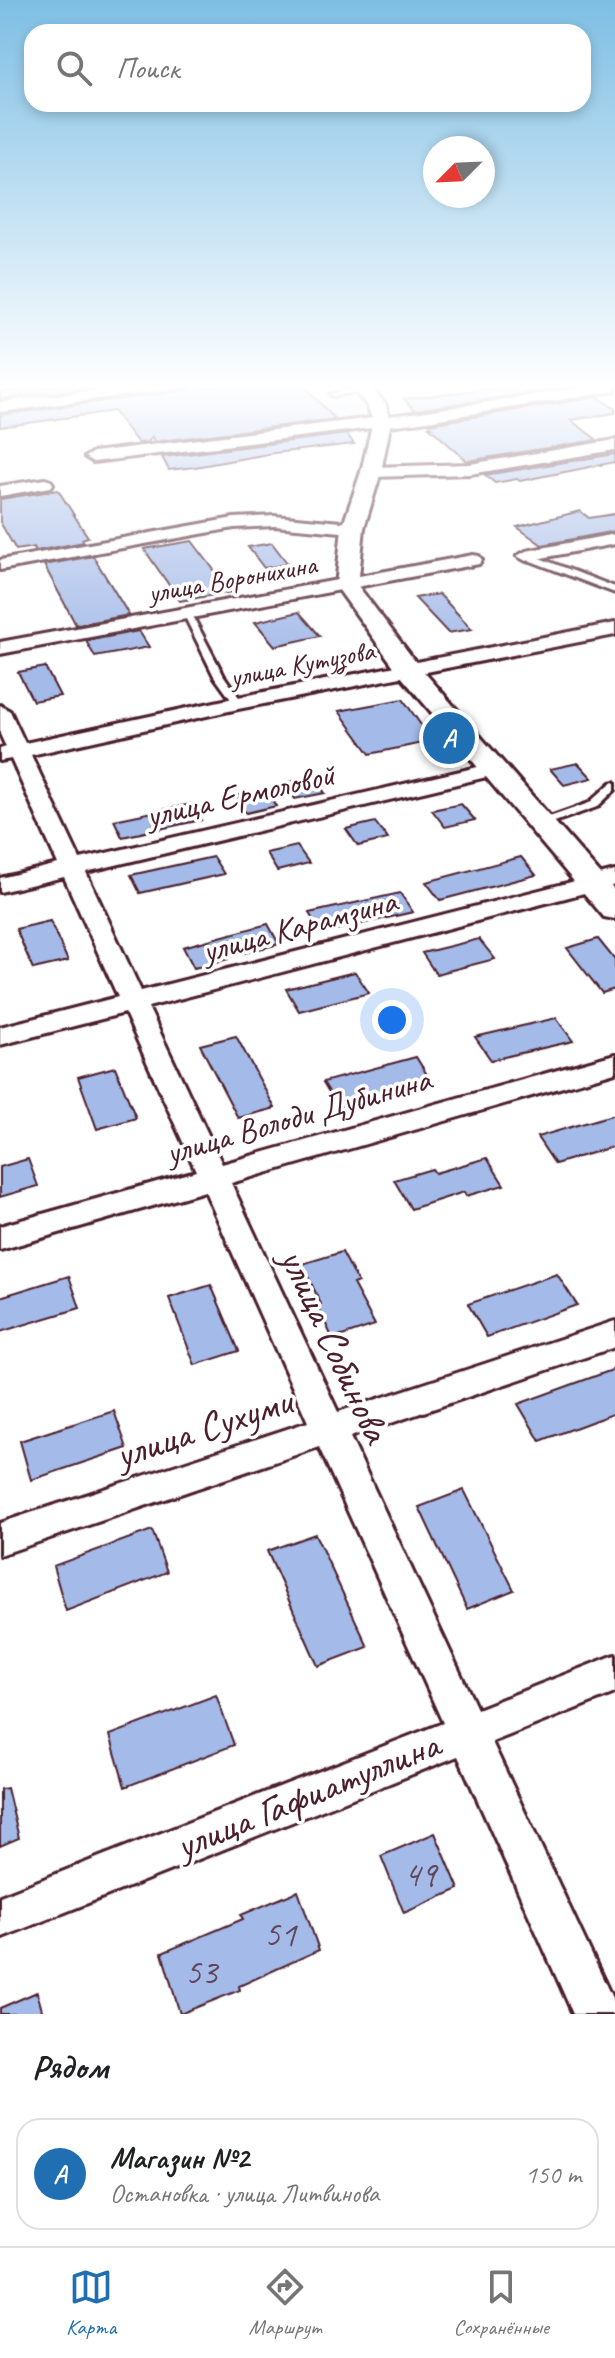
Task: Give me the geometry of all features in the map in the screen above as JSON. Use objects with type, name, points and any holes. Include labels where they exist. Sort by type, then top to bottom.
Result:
[{"type":"street","points":[[369,477],[353,528],[347,586],[409,670],[542,823],[604,881],[615,910]]},
{"type":"street","points":[[0,491],[45,484]]},
{"type":"street","points":[[0,565],[234,523],[274,521],[353,528]]},
{"type":"street","points":[[526,556],[615,539]]},
{"type":"street","name":"улица Воронихина","points":[[0,648],[347,586],[473,560]]},
{"type":"street","name":"улица Кутузова","points":[[9,753],[238,703],[615,629]]},
{"type":"street","name":"улица Собинова","points":[[0,711],[9,753],[72,869],[596,2014]]},
{"type":"street","name":"улица Ермоловой","points":[[0,885],[495,769]]},
{"type":"street","name":"улица Карамзина","points":[[0,1036],[604,881]]},
{"type":"street","name":"улица Володи Дубинина","points":[[0,1238],[615,1063]]},
{"type":"street","name":"улица Сухуми","points":[[0,1539],[615,1334]]},
{"type":"street","name":"улица Гафиатуллина","points":[[0,1917],[615,1674]]},
{"type":"lane","points":[[526,556],[615,590]]},
{"type":"lane","points":[[188,615],[219,676],[238,703]]},
{"type":"lane","points":[[542,823],[593,805],[615,785]]},
{"type":"building","points":[[487,477],[540,477],[520,481],[495,483]]},
{"type":"building","points":[[58,490],[88,537],[82,539],[84,542],[36,551],[34,547],[16,550],[0,522],[0,499]]},
{"type":"building","points":[[580,511],[589,518],[615,514],[615,531],[542,545],[517,527]]},
{"type":"building","points":[[192,541],[231,592],[180,601],[144,549]]},
{"type":"building","points":[[272,543],[288,564],[264,568],[248,547]]},
{"type":"building","points":[[93,556],[129,615],[76,625],[44,565]]},
{"type":"building","points":[[439,594],[472,629],[448,633],[415,598]]},
{"type":"building","points":[[299,612],[320,636],[275,646],[255,622]]},
{"type":"building","points":[[139,631],[149,647],[95,657],[86,641]]},
{"type":"building","points":[[45,667],[60,696],[33,701],[18,672]]},
{"type":"building","points":[[403,699],[432,741],[370,754],[339,711]]},
{"type":"building","points":[[578,763],[592,778],[564,785],[550,769]]},
{"type":"building","points":[[314,777],[325,793],[295,799],[285,783]]},
{"type":"building","points":[[265,790],[276,806],[246,813],[236,796]]},
{"type":"building","points":[[191,804],[201,820],[122,837],[114,820]]},
{"type":"building","points":[[461,804],[475,820],[445,827],[432,810]]},
{"type":"building","points":[[375,822],[388,839],[358,846],[346,829]]},
{"type":"building","points":[[297,846],[309,863],[277,871],[266,853]]},
{"type":"building","points":[[213,857],[224,874],[140,893],[131,875]]},
{"type":"building","points":[[521,857],[536,875],[440,900],[426,882]]},
{"type":"building","points":[[400,893],[413,912],[321,933],[309,913]]},
{"type":"building","points":[[50,921],[68,961],[33,969],[16,929]]},
{"type":"building","points":[[268,924],[279,944],[228,959],[194,968],[183,947]]},
{"type":"building","points":[[479,939],[495,959],[436,974],[422,953]]},
{"type":"building","points":[[598,939],[615,960],[615,989],[602,993],[567,948]]},
{"type":"building","points":[[355,972],[369,993],[299,1011],[286,989]]},
{"type":"building","points":[[556,1018],[573,1041],[491,1060],[475,1037]]},
{"type":"building","points":[[236,1036],[275,1108],[238,1118],[200,1045]]},
{"type":"building","points":[[416,1057],[431,1081],[338,1107],[323,1082]]},
{"type":"building","points":[[115,1067],[136,1118],[97,1129],[78,1077]]},
{"type":"building","points":[[615,1114],[615,1146],[555,1164],[537,1137]]},
{"type":"building","points":[[487,1158],[504,1185],[466,1196],[464,1192],[411,1209],[394,1180],[432,1169],[435,1173]]},
{"type":"building","points":[[28,1159],[38,1186],[0,1197],[0,1167]]},
{"type":"building","points":[[342,1252],[358,1282],[353,1284],[375,1325],[333,1339],[302,1264]]},
{"type":"building","points":[[557,1274],[577,1305],[487,1337],[468,1304]]},
{"type":"building","points":[[69,1276],[80,1308],[0,1332],[0,1297]]},
{"type":"building","points":[[211,1285],[239,1351],[195,1365],[169,1298]]},
{"type":"building","points":[[615,1369],[615,1413],[540,1441],[518,1404]]},
{"type":"building","points":[[114,1411],[127,1448],[31,1480],[20,1441]]},
{"type":"building","points":[[464,1490],[514,1590],[467,1609],[419,1507]]},
{"type":"building","points":[[152,1530],[167,1572],[66,1611],[53,1566]]},
{"type":"building","points":[[315,1534],[368,1647],[318,1666],[267,1551]]},
{"type":"building","points":[[216,1695],[234,1745],[125,1787],[110,1735]]},
{"type":"building","points":[[7,1788],[19,1838],[0,1846],[0,1789]]},
{"type":"building","points":[[435,1833],[459,1889],[404,1913],[381,1856]]},
{"type":"building","points":[[298,1891],[319,1950],[239,1986],[240,1990],[180,2014],[162,1953],[243,1919],[241,1915]]},
{"type":"building","points":[[37,1992],[43,2014],[0,2014],[0,2008]]},
{"type":"place","name":"Магазин №2","points":[[449,738]]}]
